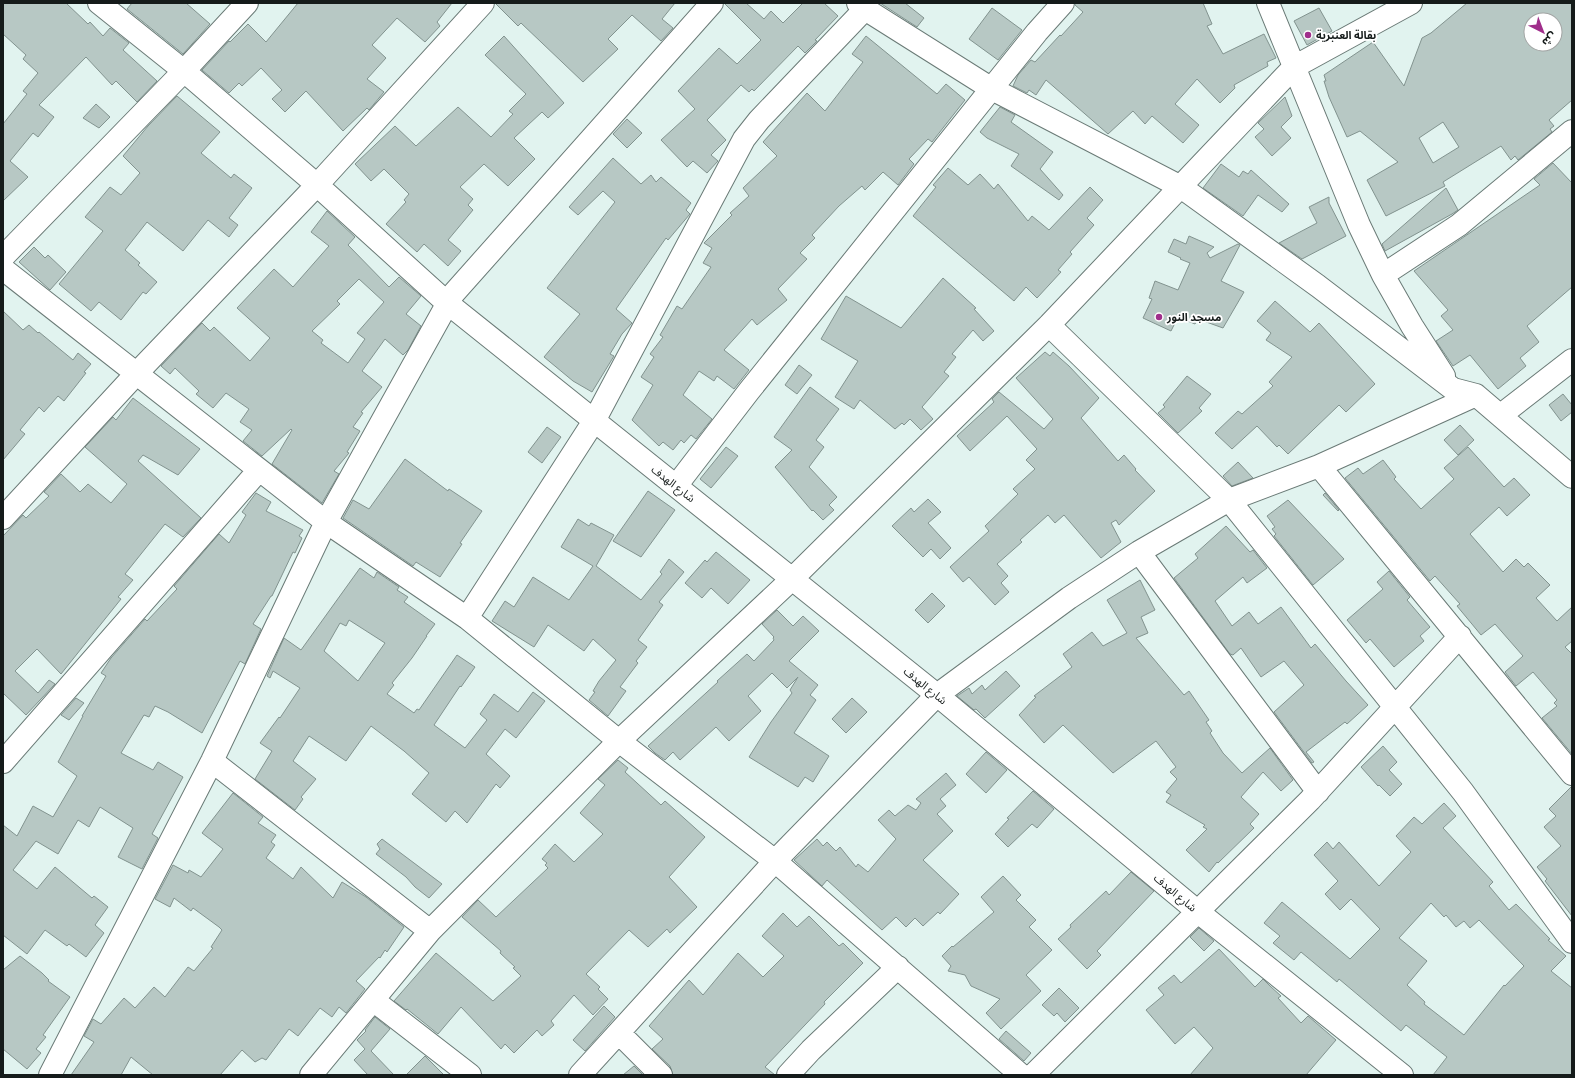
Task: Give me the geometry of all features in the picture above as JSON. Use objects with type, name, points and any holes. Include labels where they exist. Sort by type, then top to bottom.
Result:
[{"type":"street","name":"شارع الهدف","points":[[99,3],[184,71],[317,185],[446,302],[937,695],[1197,911],[1402,1075]]},
{"type":"street","points":[[3,257],[248,3]]},
{"type":"street","points":[[3,518],[136,374],[317,185],[483,3]]},
{"type":"street","points":[[50,1075],[212,761],[326,522],[445,308],[446,302],[712,3]]},
{"type":"street","points":[[676,486],[754,385],[1037,32],[1063,3]]},
{"type":"street","points":[[1268,3],[1359,225],[1383,275],[1412,326],[1453,389]]},
{"type":"street","points":[[311,1075],[430,931],[619,741],[792,579],[1049,325],[1182,187],[1294,66],[1411,3]]},
{"type":"street","points":[[467,618],[594,421],[744,139],[759,120],[861,6],[992,89],[1182,187],[1318,286],[1453,389],[1476,395],[1572,477]]},
{"type":"street","points":[[1383,275],[1459,225],[1572,131]]},
{"type":"street","points":[[3,269],[326,522],[467,618],[619,741],[775,861],[1021,1075]]},
{"type":"street","points":[[1049,325],[1229,500],[1463,792],[1572,942]]},
{"type":"street","points":[[1501,415],[1572,360]]},
{"type":"street","points":[[580,1075],[775,861],[937,695],[1069,598],[1139,552],[1229,500],[1319,466],[1476,395]]},
{"type":"street","points":[[1319,466],[1572,774]]},
{"type":"street","points":[[3,762],[259,470]]},
{"type":"street","points":[[1139,552],[1318,792]]},
{"type":"street","points":[[1033,1075],[1318,792],[1460,636]]},
{"type":"street","points":[[212,761],[430,931]]},
{"type":"street","points":[[788,1075],[811,1050],[898,967]]},
{"type":"street","points":[[373,1000],[470,1075]]},
{"type":"street","points":[[619,1033],[661,1075]]},
{"type":"building","points":[[3,3],[66,3],[88,24],[90,22],[103,36],[110,28],[129,43],[123,50],[157,81],[137,102],[116,81],[112,85],[86,57],[39,105],[54,117],[38,137],[33,133],[10,161],[28,177],[3,201],[3,124],[27,94],[23,91],[38,73],[23,59],[26,55],[3,34]]},
{"type":"building","points":[[132,3],[186,3],[210,24],[183,54],[127,9]]},
{"type":"building","points":[[298,3],[452,3],[437,22],[440,26],[425,42],[397,18],[372,45],[386,58],[367,79],[384,92],[369,110],[367,108],[343,131],[306,91],[285,112],[272,99],[282,90],[261,68],[242,86],[239,83],[229,93],[202,70],[229,41],[230,42],[248,24],[266,42]]},
{"type":"building","points":[[495,3],[675,3],[662,19],[673,28],[661,41],[632,15],[608,39],[618,49],[583,82],[521,23],[518,26]]},
{"type":"building","points":[[724,3],[746,3],[764,19],[771,11],[783,23],[803,3],[824,3],[838,16],[805,53],[798,46],[754,91],[752,89],[749,92],[741,85],[707,120],[726,140],[711,155],[718,161],[707,173],[693,161],[687,167],[661,140],[695,109],[678,91],[719,48],[737,64],[761,40]]},
{"type":"building","points":[[880,3],[905,3],[924,18],[917,27]]},
{"type":"building","points":[[1075,3],[1203,3],[1212,24],[1207,26],[1223,54],[1264,34],[1276,58],[1267,62],[1268,66],[1234,85],[1235,88],[1220,103],[1197,79],[1175,104],[1199,125],[1183,143],[1152,116],[1145,124],[1133,111],[1108,134],[1046,80],[1036,95],[1029,90],[1027,93],[1013,86],[1018,75],[1031,60],[1035,62],[1083,12],[1075,5]]},
{"type":"building","points":[[1467,3],[1572,3],[1572,100],[1549,120],[1554,126],[1550,129],[1552,132],[1518,160],[1515,156],[1511,160],[1501,146],[1443,182],[1445,186],[1386,216],[1367,180],[1398,162],[1360,131],[1347,137],[1329,97],[1324,81],[1326,81],[1324,75],[1373,42],[1404,86],[1422,38],[1431,33]],"holes":[[[1443,122],[1459,147],[1433,163],[1419,138]]]},
{"type":"building","points":[[992,8],[1022,30],[998,60],[969,39]]},
{"type":"building","points":[[1319,8],[1332,31],[1307,45],[1294,21]]},
{"type":"building","points":[[504,36],[564,103],[548,118],[542,112],[514,138],[535,159],[508,186],[484,164],[460,187],[473,199],[468,205],[473,210],[448,240],[461,251],[448,266],[424,244],[417,252],[386,224],[406,202],[404,200],[409,194],[384,169],[371,181],[355,164],[395,126],[416,146],[458,107],[491,137],[513,114],[509,111],[526,94],[485,55]]},
{"type":"building","points":[[866,36],[937,94],[946,84],[965,100],[932,142],[928,139],[909,159],[914,164],[898,185],[883,172],[865,190],[862,186],[839,206],[812,235],[815,238],[800,253],[807,259],[778,289],[787,300],[757,325],[752,319],[724,350],[749,370],[734,389],[717,376],[714,381],[699,371],[683,395],[712,419],[696,439],[691,435],[684,443],[681,440],[673,450],[663,442],[659,446],[632,420],[653,385],[641,377],[654,357],[650,354],[663,337],[660,335],[677,306],[682,309],[711,267],[703,263],[712,248],[704,243],[732,215],[730,213],[749,196],[743,188],[777,156],[763,142],[807,93],[825,111],[863,62],[852,54]]},
{"type":"building","points":[[177,96],[220,132],[201,153],[231,178],[234,174],[252,188],[229,218],[238,225],[229,237],[208,220],[183,251],[147,222],[125,250],[140,263],[138,265],[157,282],[146,294],[143,292],[121,320],[99,302],[91,311],[59,284],[103,231],[85,217],[110,187],[121,195],[140,173],[123,156],[148,126]]},
{"type":"building","points":[[1285,97],[1292,116],[1281,127],[1291,138],[1272,156],[1255,137],[1264,129],[1258,123]]},
{"type":"building","points":[[96,104],[110,117],[99,128],[83,118]]},
{"type":"building","points":[[1000,107],[1015,115],[1011,122],[1053,152],[1040,169],[1063,195],[1059,200],[1011,166],[1019,154],[987,138],[980,132]]},
{"type":"building","points":[[627,119],[642,133],[627,148],[613,134]]},
{"type":"building","points":[[613,158],[641,184],[651,175],[656,182],[661,177],[691,203],[686,210],[690,214],[668,240],[666,238],[616,309],[632,323],[622,334],[610,354],[614,356],[592,392],[573,381],[544,357],[580,314],[547,288],[615,202],[603,191],[578,215],[569,207]]},
{"type":"building","points":[[1553,163],[1572,183],[1572,287],[1527,326],[1539,342],[1520,358],[1526,366],[1498,389],[1470,355],[1453,366],[1436,341],[1453,330],[1441,316],[1448,310],[1414,271],[1540,185],[1534,179]]},
{"type":"building","points":[[1221,164],[1239,177],[1243,171],[1248,174],[1251,170],[1289,204],[1282,212],[1258,195],[1243,216],[1203,188]]},
{"type":"building","points":[[948,168],[968,185],[980,174],[994,189],[998,184],[1028,221],[1032,216],[1049,230],[1090,187],[1103,200],[1087,218],[1094,225],[1070,252],[1072,254],[1058,270],[1061,272],[1037,298],[1026,287],[1014,301],[913,216],[936,187],[933,185]]},
{"type":"building","points":[[1446,188],[1458,210],[1385,251],[1382,244]]},
{"type":"building","points":[[1329,197],[1329,203],[1346,236],[1302,259],[1279,243],[1317,223],[1309,207]]},
{"type":"building","points":[[327,211],[355,237],[348,245],[389,287],[399,277],[421,296],[406,314],[421,326],[408,350],[403,355],[385,339],[362,371],[382,387],[361,412],[363,413],[353,427],[360,431],[347,452],[349,453],[334,471],[339,474],[322,503],[272,464],[292,430],[291,429],[262,456],[243,441],[252,430],[240,422],[249,409],[226,393],[213,408],[196,394],[199,391],[175,368],[170,374],[161,366],[202,323],[210,331],[214,327],[250,361],[270,338],[237,308],[274,269],[293,287],[329,246],[311,232]],"holes":[[[359,279],[384,302],[357,333],[365,339],[348,363],[321,343],[323,340],[312,331],[340,304],[337,301]]]},
{"type":"building","points":[[1189,236],[1214,247],[1207,253],[1210,258],[1238,244],[1240,245],[1221,281],[1244,292],[1223,328],[1198,319],[1195,324],[1178,317],[1171,331],[1143,318],[1152,299],[1149,298],[1155,281],[1178,290],[1190,263],[1168,252],[1174,239],[1186,244]]},
{"type":"building","points":[[34,247],[45,258],[48,255],[66,272],[50,290],[19,262]]},
{"type":"building","points":[[943,278],[976,308],[974,309],[994,331],[983,341],[973,330],[952,354],[956,357],[944,372],[949,376],[922,407],[933,419],[921,430],[910,419],[904,425],[902,423],[895,429],[860,400],[854,409],[835,397],[858,361],[821,339],[846,296],[901,328]]},
{"type":"building","points":[[1275,301],[1310,332],[1319,323],[1375,384],[1346,412],[1339,405],[1288,454],[1279,445],[1277,447],[1257,426],[1232,449],[1215,433],[1238,411],[1242,414],[1273,386],[1269,382],[1292,357],[1266,340],[1271,333],[1257,321]]},
{"type":"building","points":[[3,311],[23,330],[29,325],[73,360],[78,353],[91,364],[84,372],[86,373],[64,401],[58,396],[44,412],[39,407],[20,430],[25,434],[3,460]]},
{"type":"building","points":[[1045,352],[1050,356],[1053,352],[1069,366],[1099,398],[1081,418],[1118,461],[1124,455],[1136,469],[1135,470],[1155,491],[1119,525],[1116,520],[1111,523],[1121,542],[1101,558],[1064,515],[1055,523],[1048,515],[1020,540],[1022,542],[997,564],[1008,576],[1001,583],[1009,592],[995,605],[969,577],[963,582],[950,567],[989,531],[985,526],[1018,494],[1013,489],[1035,469],[1026,460],[1037,449],[1007,416],[970,451],[957,436],[994,402],[992,399],[999,392],[1044,429],[1053,419],[1016,378]]},
{"type":"building","points":[[799,365],[812,375],[797,394],[785,385]]},
{"type":"building","points":[[1187,376],[1211,394],[1199,408],[1202,411],[1178,433],[1158,413],[1165,407],[1163,405]]},
{"type":"building","points":[[810,387],[839,409],[816,440],[824,447],[809,467],[837,497],[829,505],[834,510],[823,520],[813,510],[812,511],[775,467],[792,450],[774,437]]},
{"type":"building","points":[[1563,394],[1572,405],[1572,412],[1561,421],[1549,405]]},
{"type":"building","points":[[133,398],[200,449],[178,475],[143,455],[138,461],[201,518],[183,537],[165,524],[125,574],[133,580],[118,597],[121,599],[61,674],[37,649],[15,671],[38,693],[49,680],[55,684],[26,715],[3,693],[3,536],[23,515],[26,518],[49,496],[44,492],[61,474],[80,492],[88,484],[111,503],[127,484],[85,447],[113,417],[116,420]]},
{"type":"building","points":[[1460,425],[1474,440],[1458,455],[1444,440]]},
{"type":"building","points":[[547,427],[561,437],[542,463],[528,452]]},
{"type":"building","points":[[726,447],[738,456],[711,488],[700,479]]},
{"type":"building","points":[[1468,447],[1504,487],[1514,478],[1530,495],[1507,516],[1499,507],[1470,534],[1503,572],[1516,559],[1524,567],[1528,563],[1550,585],[1536,598],[1557,621],[1572,607],[1572,641],[1565,647],[1572,654],[1572,754],[1542,718],[1557,706],[1554,703],[1557,700],[1533,672],[1516,686],[1505,672],[1523,656],[1495,624],[1481,635],[1457,606],[1460,604],[1435,576],[1430,581],[1345,478],[1358,468],[1363,474],[1383,460],[1396,477],[1394,479],[1421,509],[1454,479],[1444,468]]},
{"type":"building","points":[[405,459],[448,491],[449,489],[482,511],[460,543],[462,544],[440,577],[416,562],[413,566],[343,518],[353,500],[369,509]]},
{"type":"building","points":[[1238,462],[1253,478],[1232,486],[1223,476]]},
{"type":"building","points":[[648,491],[675,510],[641,557],[613,541]]},
{"type":"building","points":[[256,493],[271,502],[266,511],[303,530],[299,536],[302,538],[295,553],[293,552],[272,596],[253,624],[261,629],[245,664],[240,661],[202,733],[168,712],[155,706],[149,717],[144,715],[121,753],[153,770],[158,762],[183,777],[152,834],[158,838],[142,869],[118,857],[133,828],[100,807],[89,827],[78,820],[58,854],[36,841],[13,870],[37,889],[55,867],[92,898],[94,896],[108,907],[95,925],[104,933],[86,957],[69,944],[67,946],[45,930],[27,954],[3,935],[3,825],[17,836],[33,806],[53,817],[77,776],[58,762],[82,716],[106,676],[101,673],[111,658],[145,619],[147,621],[177,589],[174,586],[219,534],[229,543],[246,515],[242,512]]},
{"type":"building","points":[[1325,493],[1339,510],[1338,511],[1323,495]]},
{"type":"building","points":[[928,499],[941,512],[928,523],[951,548],[940,559],[931,549],[923,557],[892,526],[911,508],[914,512]]},
{"type":"building","points":[[1288,500],[1344,559],[1313,585],[1274,536],[1276,534],[1272,529],[1275,527],[1267,516]]},
{"type":"building","points":[[578,519],[589,526],[591,523],[614,535],[596,566],[641,600],[662,574],[660,572],[669,559],[684,572],[659,602],[663,605],[638,640],[647,647],[636,661],[638,663],[620,687],[626,691],[608,716],[589,700],[595,692],[593,691],[599,681],[616,660],[593,639],[584,651],[548,625],[534,647],[492,621],[505,601],[514,607],[533,577],[569,600],[593,566],[561,547]]},
{"type":"building","points":[[1226,526],[1250,552],[1253,550],[1267,568],[1247,583],[1243,577],[1215,601],[1232,626],[1249,612],[1258,624],[1281,607],[1311,648],[1315,644],[1368,705],[1347,724],[1345,722],[1306,752],[1314,762],[1312,763],[1274,712],[1304,685],[1284,661],[1261,677],[1241,648],[1233,655],[1230,654],[1174,578],[1198,558],[1195,554]]},
{"type":"building","points":[[716,552],[750,580],[728,604],[711,588],[702,598],[685,583],[705,560],[707,562]]},
{"type":"building","points":[[360,568],[374,578],[377,572],[399,587],[397,590],[408,597],[404,602],[435,624],[412,658],[392,683],[394,685],[387,694],[414,713],[417,709],[419,710],[457,655],[475,667],[461,687],[460,686],[434,725],[465,748],[487,720],[480,714],[494,694],[518,712],[533,692],[545,701],[516,738],[505,729],[486,754],[510,776],[500,788],[496,784],[467,823],[455,811],[446,822],[412,794],[429,773],[404,751],[371,726],[346,761],[309,736],[293,761],[316,779],[301,797],[303,799],[295,810],[255,779],[272,751],[260,743],[279,717],[280,718],[300,688],[273,671],[270,678],[267,676],[284,638],[301,650]],"holes":[[[349,620],[385,643],[358,681],[324,651],[340,623],[346,626]]]},
{"type":"building","points":[[1389,571],[1410,597],[1407,600],[1430,627],[1420,636],[1424,641],[1394,667],[1370,639],[1366,643],[1347,620],[1383,589],[1377,582]]},
{"type":"building","points":[[1140,580],[1155,610],[1141,617],[1148,633],[1136,638],[1184,695],[1189,691],[1209,720],[1206,722],[1212,731],[1210,733],[1223,753],[1242,773],[1270,748],[1293,780],[1281,791],[1263,772],[1241,797],[1259,814],[1250,824],[1254,828],[1218,863],[1217,862],[1209,872],[1186,850],[1207,829],[1203,827],[1205,825],[1166,802],[1171,795],[1166,792],[1177,779],[1170,772],[1176,767],[1156,741],[1113,773],[1063,725],[1044,743],[1019,715],[1036,697],[1034,696],[1072,667],[1063,654],[1092,632],[1103,646],[1127,633],[1107,600]]},
{"type":"building","points":[[932,593],[945,606],[928,623],[915,610]]},
{"type":"building","points":[[777,610],[793,626],[803,616],[819,631],[789,661],[818,685],[810,695],[816,700],[794,733],[829,756],[813,782],[805,777],[798,787],[749,757],[771,722],[792,693],[790,690],[798,677],[787,688],[772,673],[748,696],[761,711],[729,741],[716,727],[680,760],[673,752],[665,760],[655,753],[648,746],[747,654],[754,661],[774,640],[774,637],[762,624]]},
{"type":"building","points":[[1006,671],[1020,686],[985,718],[976,709],[974,710],[957,696],[969,688],[972,694],[982,685],[985,690]]},
{"type":"building","points":[[76,698],[84,703],[69,720],[61,715]]},
{"type":"building","points":[[852,698],[867,712],[846,733],[832,719]]},
{"type":"building","points":[[1383,746],[1397,762],[1389,770],[1402,784],[1390,796],[1379,785],[1378,786],[1361,767]]},
{"type":"building","points":[[986,752],[1007,770],[986,793],[966,774]]},
{"type":"building","points":[[618,760],[628,768],[625,772],[661,805],[665,801],[705,837],[669,877],[697,907],[670,933],[667,929],[648,947],[629,930],[586,974],[600,987],[598,989],[608,999],[593,1015],[574,995],[551,1021],[554,1025],[542,1036],[537,1030],[514,1053],[505,1044],[501,1049],[461,1007],[438,1034],[407,1009],[406,1010],[394,1001],[436,953],[493,1001],[521,976],[513,968],[515,967],[500,953],[501,951],[462,917],[478,900],[496,917],[548,868],[545,865],[547,863],[542,859],[555,844],[574,862],[603,834],[580,813],[605,785],[598,779]]},
{"type":"building","points":[[946,773],[956,785],[940,799],[946,806],[937,814],[953,831],[923,860],[959,894],[940,914],[938,912],[923,926],[915,918],[906,927],[896,917],[882,930],[827,880],[822,886],[794,860],[817,839],[823,846],[827,842],[836,851],[840,847],[856,867],[858,864],[868,872],[896,839],[878,820],[889,810],[895,816],[908,805],[916,810],[921,803],[916,799]]},
{"type":"building","points":[[1572,786],[1572,916],[1545,881],[1547,879],[1537,867],[1561,846],[1544,827],[1556,816],[1549,809]]},
{"type":"building","points":[[1033,791],[1054,809],[1037,828],[1032,824],[1008,847],[995,834],[1009,819],[1007,818]]},
{"type":"building","points":[[233,793],[263,817],[258,823],[276,835],[271,842],[275,845],[266,858],[293,879],[301,867],[333,898],[342,882],[366,897],[404,927],[387,952],[385,950],[380,958],[379,957],[356,981],[365,989],[346,1013],[339,1007],[332,1017],[320,1008],[298,1036],[289,1029],[266,1060],[262,1058],[255,1062],[242,1050],[220,1075],[153,1075],[131,1057],[121,1075],[71,1075],[94,1042],[84,1036],[93,1019],[101,1024],[124,998],[135,1008],[154,987],[165,997],[188,967],[194,971],[213,948],[211,947],[222,930],[219,927],[193,908],[191,911],[174,898],[170,907],[155,899],[173,865],[188,873],[189,870],[201,877],[223,849],[202,833]]},
{"type":"building","points":[[1444,803],[1456,816],[1443,828],[1493,882],[1489,886],[1509,910],[1516,904],[1550,939],[1548,940],[1566,956],[1551,971],[1572,988],[1572,1075],[1433,1075],[1447,1057],[1406,1025],[1401,1031],[1339,979],[1337,982],[1301,952],[1294,960],[1273,943],[1280,936],[1264,923],[1282,902],[1350,959],[1380,929],[1351,899],[1340,910],[1325,894],[1338,881],[1314,855],[1327,842],[1333,849],[1339,842],[1379,886],[1411,852],[1396,836],[1414,817],[1422,824]],"holes":[[[1431,903],[1444,917],[1446,915],[1456,927],[1464,921],[1470,928],[1479,920],[1524,966],[1505,986],[1504,985],[1464,1035],[1424,1004],[1425,1002],[1407,985],[1427,961],[1399,938]]]},
{"type":"building","points":[[382,839],[442,884],[429,898],[415,887],[406,877],[376,854],[380,849],[377,844]]},
{"type":"building","points":[[1131,872],[1154,891],[1097,951],[1101,955],[1087,969],[1058,939],[1071,927],[1070,925],[1106,891],[1109,895]]},
{"type":"building","points":[[1003,876],[1021,895],[1016,900],[1036,920],[1029,927],[1052,950],[1026,975],[1041,991],[1001,1029],[986,1013],[1000,999],[971,986],[965,975],[948,971],[951,966],[942,956],[994,912],[981,897]]},
{"type":"building","points":[[783,913],[797,927],[809,916],[839,946],[843,943],[863,963],[824,1002],[825,1004],[765,1067],[775,1075],[673,1075],[670,1066],[652,1049],[663,1039],[649,1026],[689,980],[703,995],[738,953],[763,977],[784,956],[762,936]]},
{"type":"building","points":[[1199,928],[1214,941],[1204,951],[1190,937]]},
{"type":"building","points":[[1219,949],[1255,987],[1263,979],[1281,996],[1278,998],[1301,1023],[1308,1016],[1336,1040],[1306,1075],[1190,1075],[1213,1048],[1194,1027],[1175,1044],[1146,1010],[1164,995],[1158,988],[1174,975],[1181,983]]},
{"type":"building","points":[[20,956],[42,973],[49,980],[48,981],[70,997],[43,1035],[46,1037],[36,1049],[41,1053],[27,1069],[3,1049],[3,970]]},
{"type":"building","points":[[1059,988],[1079,1008],[1065,1022],[1057,1013],[1054,1016],[1042,1005]]},
{"type":"building","points":[[604,1006],[615,1017],[585,1051],[573,1040]]},
{"type":"building","points":[[375,1017],[390,1029],[371,1051],[394,1075],[368,1075],[354,1060],[365,1049],[357,1040],[366,1031],[365,1030]]},
{"type":"building","points":[[1006,1031],[1031,1053],[1024,1061],[999,1039]]},
{"type":"building","points":[[425,1056],[444,1075],[406,1075]]},
{"type":"building","points":[[634,1066],[643,1075],[623,1075]]},
{"type":"place","name":"بقالة العنبرية","points":[[1308,35]]},
{"type":"place","name":"مسجد النور","points":[[1159,317]]}]
